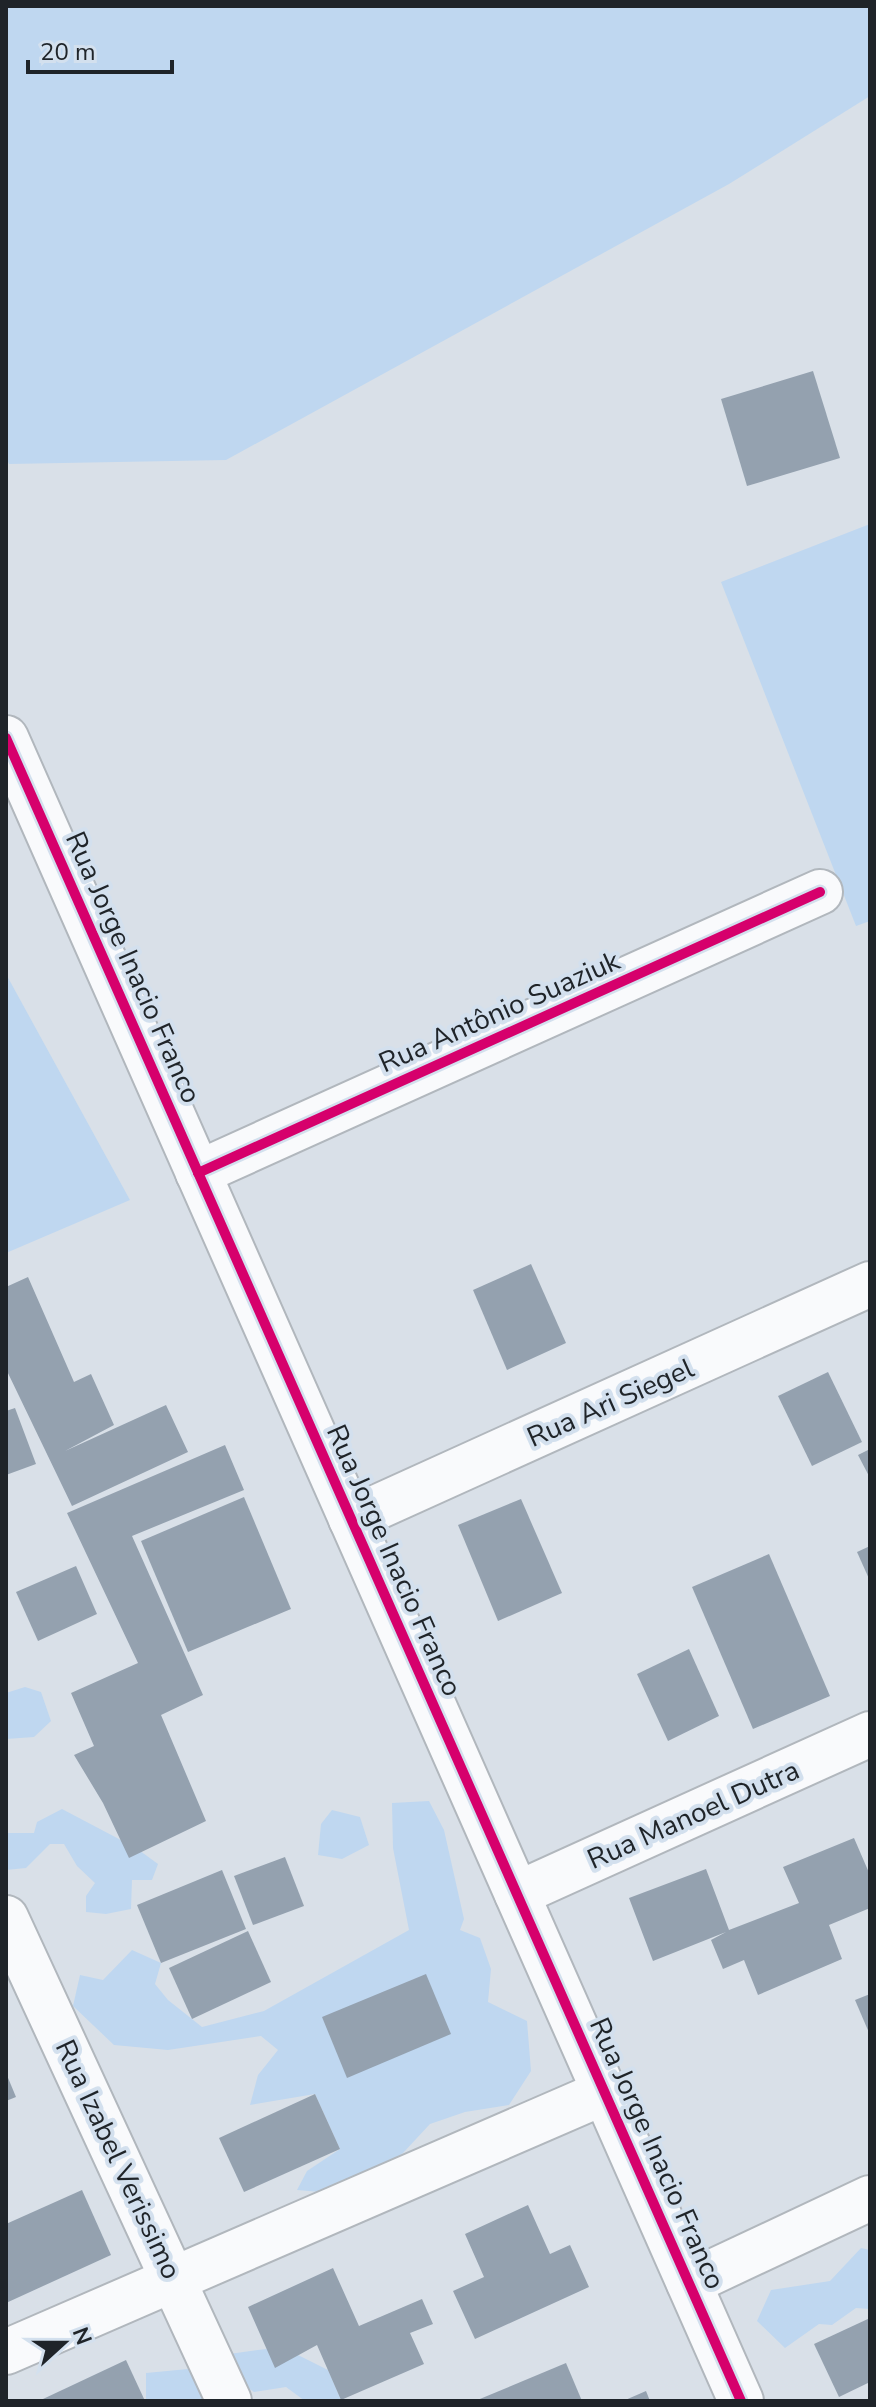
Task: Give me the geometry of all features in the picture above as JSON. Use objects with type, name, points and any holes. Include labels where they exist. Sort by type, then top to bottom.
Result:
[{"type":"street","name":"Rua Jorge Inacio Franco","points":[[6,738],[741,2401]]},
{"type":"street","name":"Rua Antônio Suaziuk","points":[[198,1173],[820,892]]},
{"type":"street","name":"Rua Ari Siegel","points":[[351,1519],[870,1284]]},
{"type":"street","name":"Rua Manoel Dutra","points":[[517,1894],[870,1734]]},
{"type":"street","name":"Rua Izabel Verissimo","points":[[6,1918],[229,2401]]},
{"type":"street","points":[[6,2352],[605,2092]]},
{"type":"street","points":[[689,2283],[870,2198]]},
{"type":"shaded area","points":[[6,6],[870,6],[870,96],[729,184],[226,460],[9,464],[6,458]]},
{"type":"shaded area","points":[[870,524],[870,921],[856,926],[721,582]]},
{"type":"shaded area","points":[[6,974],[130,1200],[6,1253]]},
{"type":"shaded area","points":[[25,1687],[41,1692],[51,1721],[34,1737],[6,1739],[6,1693]]},
{"type":"shaded area","points":[[429,1801],[444,1830],[464,1919],[460,1930],[480,1938],[491,1969],[488,2002],[527,2021],[531,2071],[509,2105],[465,2112],[430,2124],[403,2153],[370,2175],[332,2193],[297,2190],[307,2171],[340,2149],[315,2094],[250,2105],[258,2075],[278,2050],[261,2036],[168,2050],[114,2045],[73,2006],[80,1975],[103,1980],[132,1950],[161,1963],[155,1984],[168,2000],[202,2027],[264,2011],[409,1930],[393,1848],[392,1803]]},
{"type":"shaded area","points":[[62,1809],[136,1848],[158,1864],[152,1880],[132,1880],[131,1909],[106,1914],[86,1912],[86,1896],[95,1883],[77,1866],[64,1844],[50,1844],[26,1868],[6,1870],[6,1833],[34,1833],[37,1822]]},
{"type":"shaded area","points":[[332,1810],[360,1817],[369,1845],[342,1859],[318,1855],[321,1824]]},
{"type":"shaded area","points":[[861,2248],[870,2250],[870,2309],[856,2308],[832,2325],[819,2324],[785,2348],[757,2321],[771,2290],[830,2281]]},
{"type":"shaded area","points":[[266,2349],[298,2355],[328,2370],[341,2400],[305,2401],[286,2387],[254,2392],[229,2375],[229,2354]]},
{"type":"shaded area","points":[[188,2369],[220,2385],[222,2401],[146,2401],[146,2373]]},
{"type":"building","points":[[813,371],[840,458],[747,486],[721,399]]},
{"type":"building","points":[[531,1264],[566,1343],[507,1370],[473,1290]]},
{"type":"building","points":[[28,1277],[74,1382],[91,1374],[114,1425],[65,1451],[166,1405],[188,1452],[72,1506],[6,1369],[6,1287]]},
{"type":"building","points":[[828,1372],[862,1442],[812,1466],[778,1396]]},
{"type":"building","points":[[15,1408],[36,1464],[6,1475],[6,1411]]},
{"type":"building","points":[[225,1445],[244,1490],[132,1536],[203,1695],[161,1715],[206,1821],[129,1858],[103,1803],[74,1755],[94,1746],[71,1693],[138,1663],[67,1513]]},
{"type":"building","points":[[870,1449],[870,1478],[858,1455]]},
{"type":"building","points":[[244,1497],[291,1609],[188,1652],[141,1541]]},
{"type":"building","points":[[521,1499],[562,1593],[498,1621],[458,1525]]},
{"type":"building","points":[[870,1546],[870,1581],[857,1552]]},
{"type":"building","points":[[769,1554],[830,1696],[753,1729],[692,1587]]},
{"type":"building","points":[[76,1566],[97,1614],[38,1641],[16,1592]]},
{"type":"building","points":[[689,1649],[719,1716],[668,1741],[637,1674]]},
{"type":"building","points":[[854,1838],[870,1875],[870,1908],[829,1925],[842,1959],[758,1995],[744,1960],[723,1969],[711,1940],[726,1932],[653,1961],[629,1898],[706,1869],[729,1930],[799,1903],[783,1867]]},
{"type":"building","points":[[285,1857],[304,1906],[253,1925],[234,1876]]},
{"type":"building","points":[[222,1870],[246,1929],[161,1963],[137,1905]]},
{"type":"building","points":[[248,1931],[271,1982],[192,2019],[169,1968]]},
{"type":"building","points":[[426,1974],[451,2034],[347,2078],[322,2017]]},
{"type":"building","points":[[870,1994],[870,2035],[855,2000]]},
{"type":"building","points":[[6,2073],[16,2097],[6,2101]]},
{"type":"building","points":[[315,2094],[340,2149],[244,2192],[219,2138]]},
{"type":"building","points":[[82,2190],[111,2255],[6,2303],[6,2224]]},
{"type":"building","points":[[528,2205],[550,2254],[570,2245],[589,2287],[475,2339],[453,2291],[484,2277],[465,2234]]},
{"type":"building","points":[[333,2268],[359,2326],[422,2299],[433,2324],[410,2333],[424,2364],[341,2400],[317,2345],[275,2368],[248,2307]]},
{"type":"building","points":[[870,2318],[870,2382],[839,2397],[814,2344]]},
{"type":"building","points":[[126,2360],[145,2401],[43,2399]]},
{"type":"building","points":[[566,2363],[582,2401],[475,2401]]},
{"type":"building","points":[[646,2391],[650,2401],[623,2401]]},
{"type":"cycle path","points":[[6,738],[741,2401]]},
{"type":"cycle path","points":[[198,1173],[820,892]]}]
